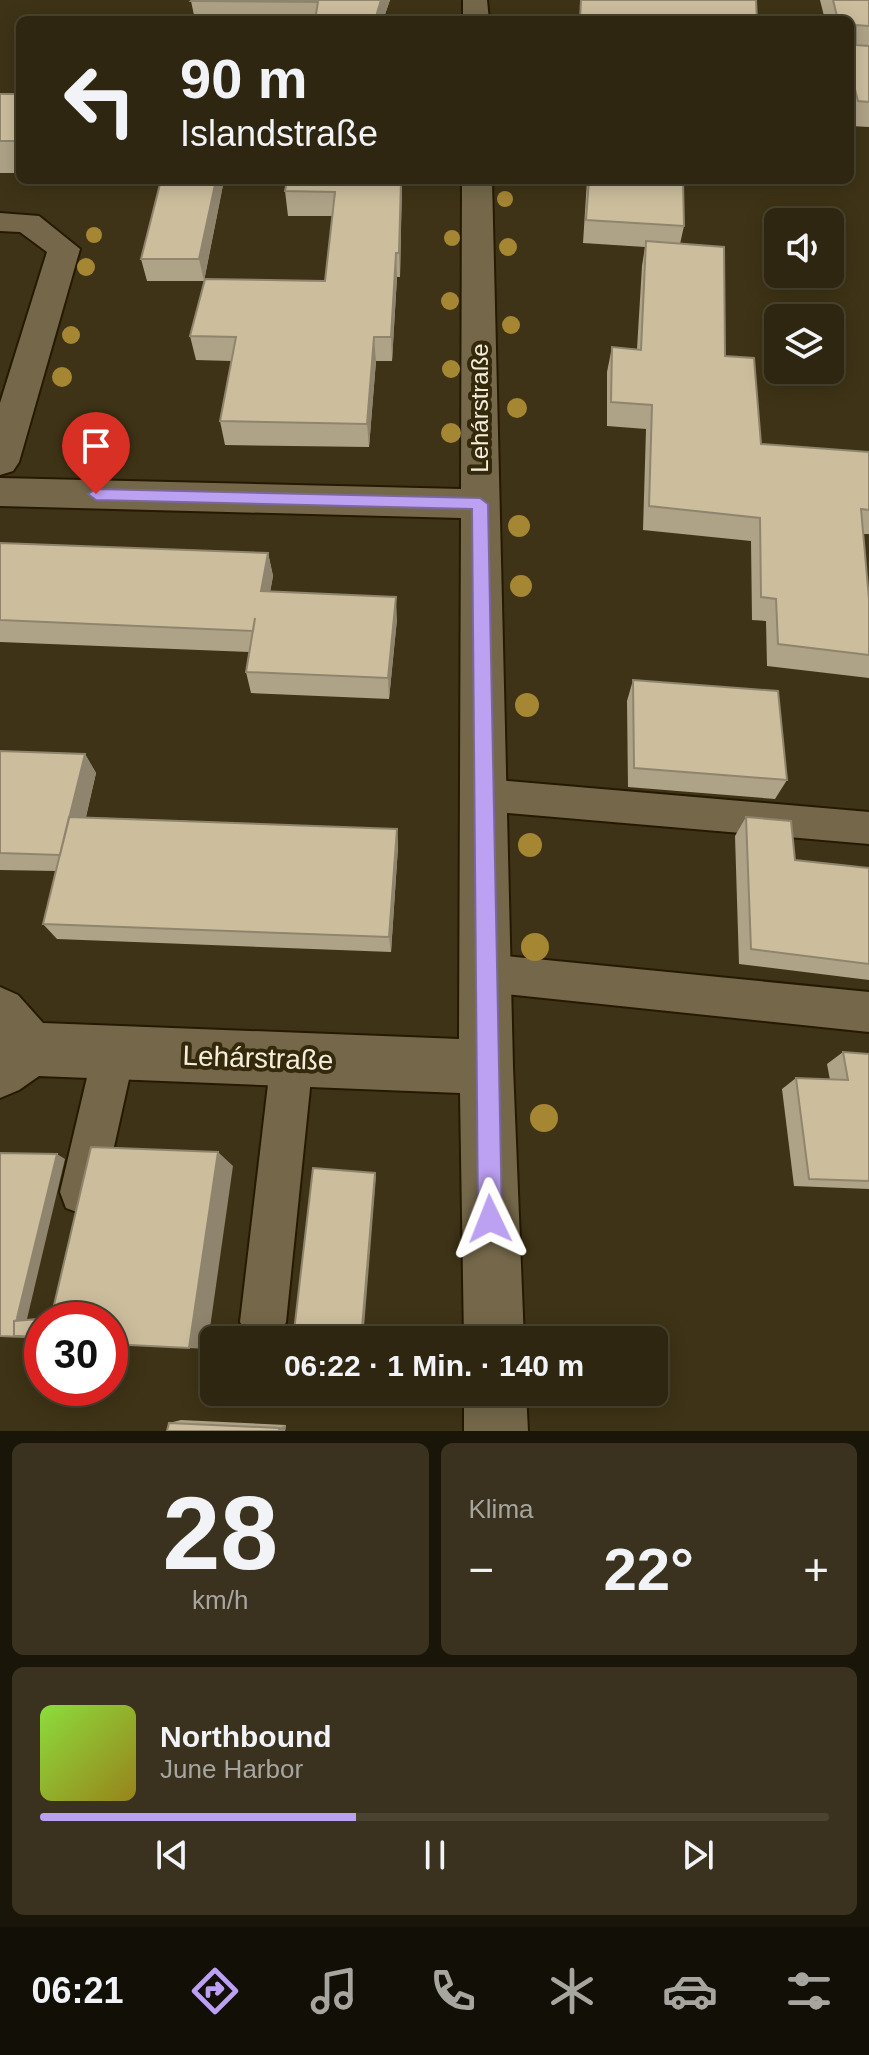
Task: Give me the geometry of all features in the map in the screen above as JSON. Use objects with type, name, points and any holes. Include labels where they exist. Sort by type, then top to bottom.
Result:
[{"type":"street","name":"Lehárstraße","points":[[477,184],[486,1067],[494,1326]]},
{"type":"street","points":[[0,222],[28,223],[64,249],[0,462]]},
{"type":"street","points":[[0,492],[480,504]]},
{"type":"street","name":"Lehárstraße","points":[[10,1044],[114,1052],[486,1067]]},
{"type":"street","points":[[495,1406],[496,1431]]},
{"type":"lane","points":[[484,795],[869,828]]},
{"type":"lane","points":[[486,973],[869,1012]]},
{"type":"lane","points":[[73,1231],[114,1052]]},
{"type":"lane","points":[[263,1322],[292,1059]]},
{"type":"building","points":[[381,0],[376,16],[316,16],[318,2],[191,1]]},
{"type":"building","points":[[581,0],[756,0],[757,16],[580,16]]},
{"type":"building","points":[[833,0],[869,0],[869,26],[856,25],[856,45],[869,46],[869,102],[858,101],[854,86],[854,16],[837,16]]},
{"type":"building","points":[[0,94],[16,94],[16,141],[0,141]]},
{"type":"building","points":[[160,184],[215,184],[199,259],[141,259]]},
{"type":"building","points":[[286,184],[401,184],[399,253],[396,253],[391,337],[374,337],[367,424],[220,421],[236,337],[190,336],[205,279],[325,281],[335,192],[285,191]]},
{"type":"building","points":[[589,184],[683,184],[684,226],[586,220]]},
{"type":"building","points":[[646,241],[724,247],[725,356],[754,358],[761,444],[869,452],[869,510],[861,509],[869,599],[869,655],[778,644],[776,599],[761,597],[760,518],[649,506],[652,405],[611,402],[612,347],[641,350]]},
{"type":"building","points":[[0,543],[268,553],[261,591],[396,597],[388,678],[246,672],[253,631],[0,620]]},
{"type":"building","points":[[633,680],[778,691],[787,780],[634,768]]},
{"type":"building","points":[[0,751],[85,754],[60,855],[0,853]]},
{"type":"building","points":[[69,817],[397,829],[389,937],[43,924]]},
{"type":"building","points":[[746,817],[791,821],[795,860],[869,868],[869,964],[751,949]]},
{"type":"building","points":[[843,1052],[869,1054],[869,1181],[809,1179],[796,1078],[848,1080]]},
{"type":"building","points":[[91,1147],[218,1152],[189,1348],[128,1345],[128,1302],[55,1302]]},
{"type":"building","points":[[0,1153],[57,1154],[18,1320],[14,1321],[14,1336],[24,1337],[0,1336]]},
{"type":"building","points":[[313,1168],[375,1173],[362,1326],[295,1326]]},
{"type":"building","points":[[24,1320],[24,1336],[14,1336],[14,1321]]},
{"type":"building","points":[[169,1423],[279,1428],[279,1431],[167,1431]]},
{"type":"route","points":[[96,494],[480,504],[490,1219]]}]
